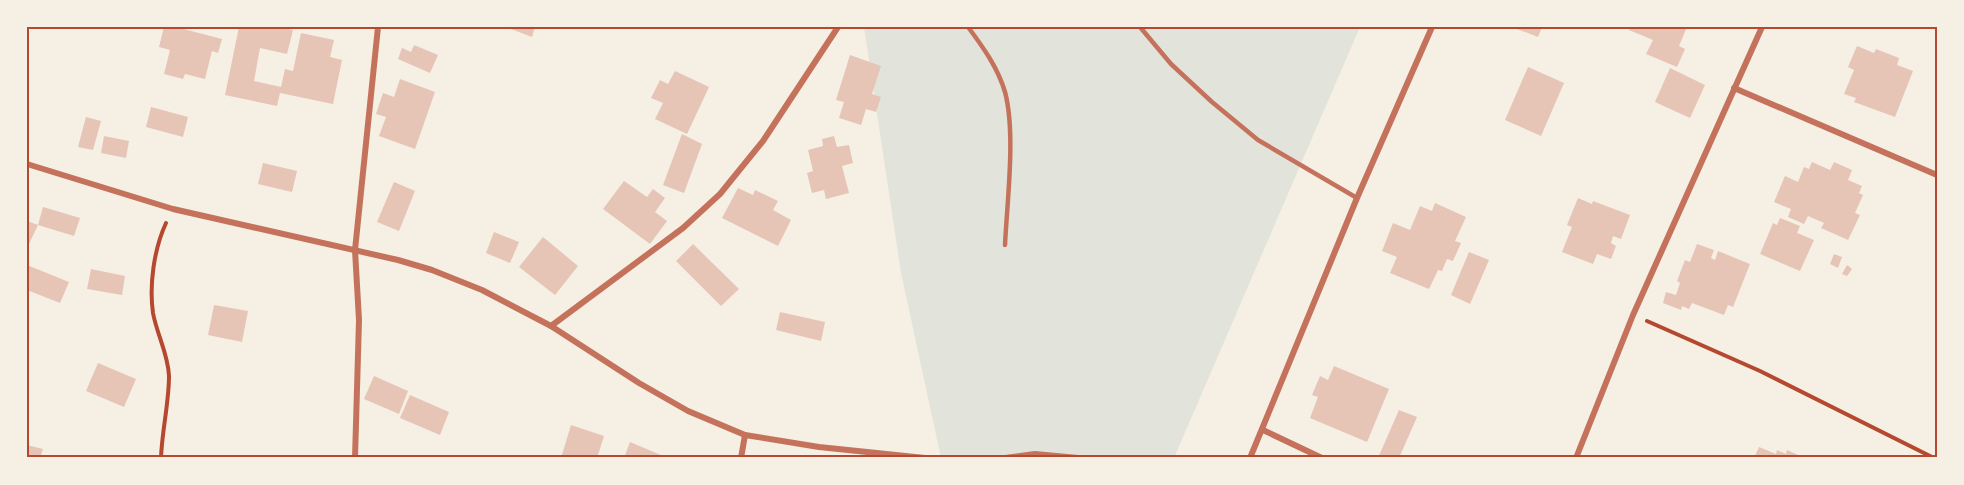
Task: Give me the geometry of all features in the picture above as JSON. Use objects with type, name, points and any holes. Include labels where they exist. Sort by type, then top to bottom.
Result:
[{"type":"street","points":[[355,458],[359,320],[355,250],[378,27]]},
{"type":"street","points":[[552,326],[683,228],[720,194],[764,141],[838,27]]},
{"type":"street","points":[[1249,458],[1432,27]]},
{"type":"street","points":[[1576,458],[1633,315],[1762,27]]},
{"type":"street","points":[[1734,88],[1937,175]]},
{"type":"street","points":[[27,164],[173,209],[355,250],[432,270],[482,290],[552,326],[639,383],[688,411],[745,435],[819,447],[925,458]]},
{"type":"street","points":[[1263,429],[1322,458]]},
{"type":"street","points":[[741,458],[745,435]]},
{"type":"street","points":[[1005,458],[1035,454],[1078,458]]},
{"type":"lane","points":[[968,27],[988,54],[1005,92],[1010,131],[1005,245]]},
{"type":"lane","points":[[1140,27],[1171,64],[1258,140],[1358,198]]},
{"type":"path","points":[[161,458],[169,373],[166,352],[153,314],[153,286],[159,243],[173,209]]},
{"type":"path","points":[[1633,315],[1760,371],[1934,458]]},
{"type":"shaded area","points":[[864,27],[1360,27],[1174,458],[941,458],[901,273]]},
{"type":"building","points":[[164,27],[176,27],[222,39],[218,53],[212,51],[205,79],[185,74],[183,79],[164,74],[170,50],[159,47]]},
{"type":"building","points":[[239,27],[277,27],[293,30],[287,54],[260,48],[254,81],[281,87],[285,69],[293,71],[301,33],[334,40],[330,57],[342,60],[333,104],[280,93],[277,106],[225,95]]},
{"type":"building","points":[[506,27],[535,27],[532,37]]},
{"type":"building","points":[[1512,27],[1542,27],[1538,37]]},
{"type":"building","points":[[1630,27],[1687,27],[1679,46],[1685,49],[1677,67],[1646,54],[1653,40],[1629,30]]},
{"type":"building","points":[[414,45],[438,55],[430,73],[398,59],[402,48],[411,52]]},
{"type":"building","points":[[1857,46],[1874,53],[1876,49],[1899,58],[1897,65],[1913,71],[1895,117],[1854,102],[1856,98],[1844,94],[1854,70],[1848,67]]},
{"type":"building","points":[[850,55],[881,66],[872,94],[881,97],[876,112],[866,109],[861,125],[839,118],[844,102],[836,100]]},
{"type":"building","points":[[1528,67],[1564,83],[1541,136],[1505,120]]},
{"type":"building","points":[[1670,68],[1705,85],[1690,118],[1655,102]]},
{"type":"building","points":[[675,71],[709,87],[687,134],[655,119],[663,103],[651,98],[660,80],[668,84]]},
{"type":"building","points":[[400,79],[435,92],[415,149],[379,136],[386,117],[376,114],[383,93],[394,97]]},
{"type":"building","points":[[151,107],[188,117],[183,137],[146,127]]},
{"type":"building","points":[[86,117],[101,121],[93,150],[78,147]]},
{"type":"building","points":[[682,134],[702,144],[684,193],[663,185]]},
{"type":"building","points":[[104,136],[129,141],[126,158],[101,153]]},
{"type":"building","points":[[834,136],[837,147],[849,145],[853,163],[842,166],[849,193],[826,199],[824,190],[812,193],[807,173],[813,171],[808,150],[823,146],[822,139]]},
{"type":"building","points":[[1812,162],[1830,170],[1834,162],[1852,170],[1848,180],[1862,186],[1859,193],[1863,195],[1855,213],[1860,215],[1848,240],[1821,228],[1824,223],[1808,216],[1804,224],[1788,217],[1791,209],[1774,202],[1785,176],[1798,182],[1804,167],[1809,169]]},
{"type":"building","points":[[263,163],[297,171],[292,192],[258,184]]},
{"type":"building","points":[[624,181],[647,197],[653,189],[665,198],[655,212],[667,221],[650,244],[603,209]]},
{"type":"building","points":[[394,182],[415,191],[399,231],[377,222]]},
{"type":"building","points":[[738,188],[753,195],[755,190],[778,201],[773,210],[791,220],[778,246],[722,218]]},
{"type":"building","points":[[1578,198],[1592,204],[1593,201],[1630,215],[1621,239],[1613,236],[1611,243],[1616,246],[1611,259],[1597,254],[1593,264],[1562,252],[1572,227],[1567,225]]},
{"type":"building","points":[[1435,203],[1466,217],[1455,241],[1461,243],[1453,261],[1447,259],[1442,271],[1438,270],[1429,289],[1390,273],[1397,257],[1382,251],[1393,223],[1410,230],[1420,206],[1432,211]]},
{"type":"building","points":[[43,207],[80,218],[74,236],[38,225]]},
{"type":"building","points":[[1780,218],[1800,226],[1797,233],[1814,240],[1800,271],[1760,254],[1773,223],[1777,225]]},
{"type":"building","points":[[27,221],[38,225],[27,248]]},
{"type":"building","points":[[494,232],[519,242],[510,263],[486,253]]},
{"type":"building","points":[[543,237],[578,266],[555,295],[519,267]]},
{"type":"building","points":[[693,244],[739,289],[721,306],[676,261]]},
{"type":"building","points":[[1697,244],[1714,250],[1711,258],[1715,260],[1718,251],[1750,264],[1733,307],[1728,305],[1724,315],[1692,303],[1689,309],[1682,306],[1681,310],[1663,303],[1666,292],[1676,295],[1680,283],[1677,281],[1685,260],[1690,262]]},
{"type":"building","points":[[1469,252],[1489,260],[1470,304],[1451,295]]},
{"type":"building","points":[[1834,254],[1842,257],[1838,268],[1830,264]]},
{"type":"building","points":[[27,265],[69,282],[60,303],[27,290]]},
{"type":"building","points":[[1847,265],[1852,269],[1847,276],[1842,274]]},
{"type":"building","points":[[91,269],[125,276],[122,295],[87,289]]},
{"type":"building","points":[[214,305],[248,311],[242,342],[208,335]]},
{"type":"building","points":[[780,312],[825,322],[821,341],[776,330]]},
{"type":"building","points":[[98,363],[136,379],[124,407],[86,391]]},
{"type":"building","points":[[1334,366],[1389,389],[1367,442],[1310,418],[1318,397],[1312,395],[1320,376],[1328,380]]},
{"type":"building","points":[[374,376],[408,391],[399,414],[364,399]]},
{"type":"building","points":[[410,395],[449,412],[440,435],[400,418]]},
{"type":"building","points":[[1399,410],[1417,417],[1399,458],[1378,458]]},
{"type":"building","points":[[571,425],[604,436],[597,458],[561,458]]},
{"type":"building","points":[[630,442],[668,458],[624,458]]},
{"type":"building","points":[[27,445],[43,449],[40,458],[27,458]]},
{"type":"building","points":[[1759,447],[1776,454],[1777,450],[1786,454],[1787,450],[1805,458],[1754,458]]}]
